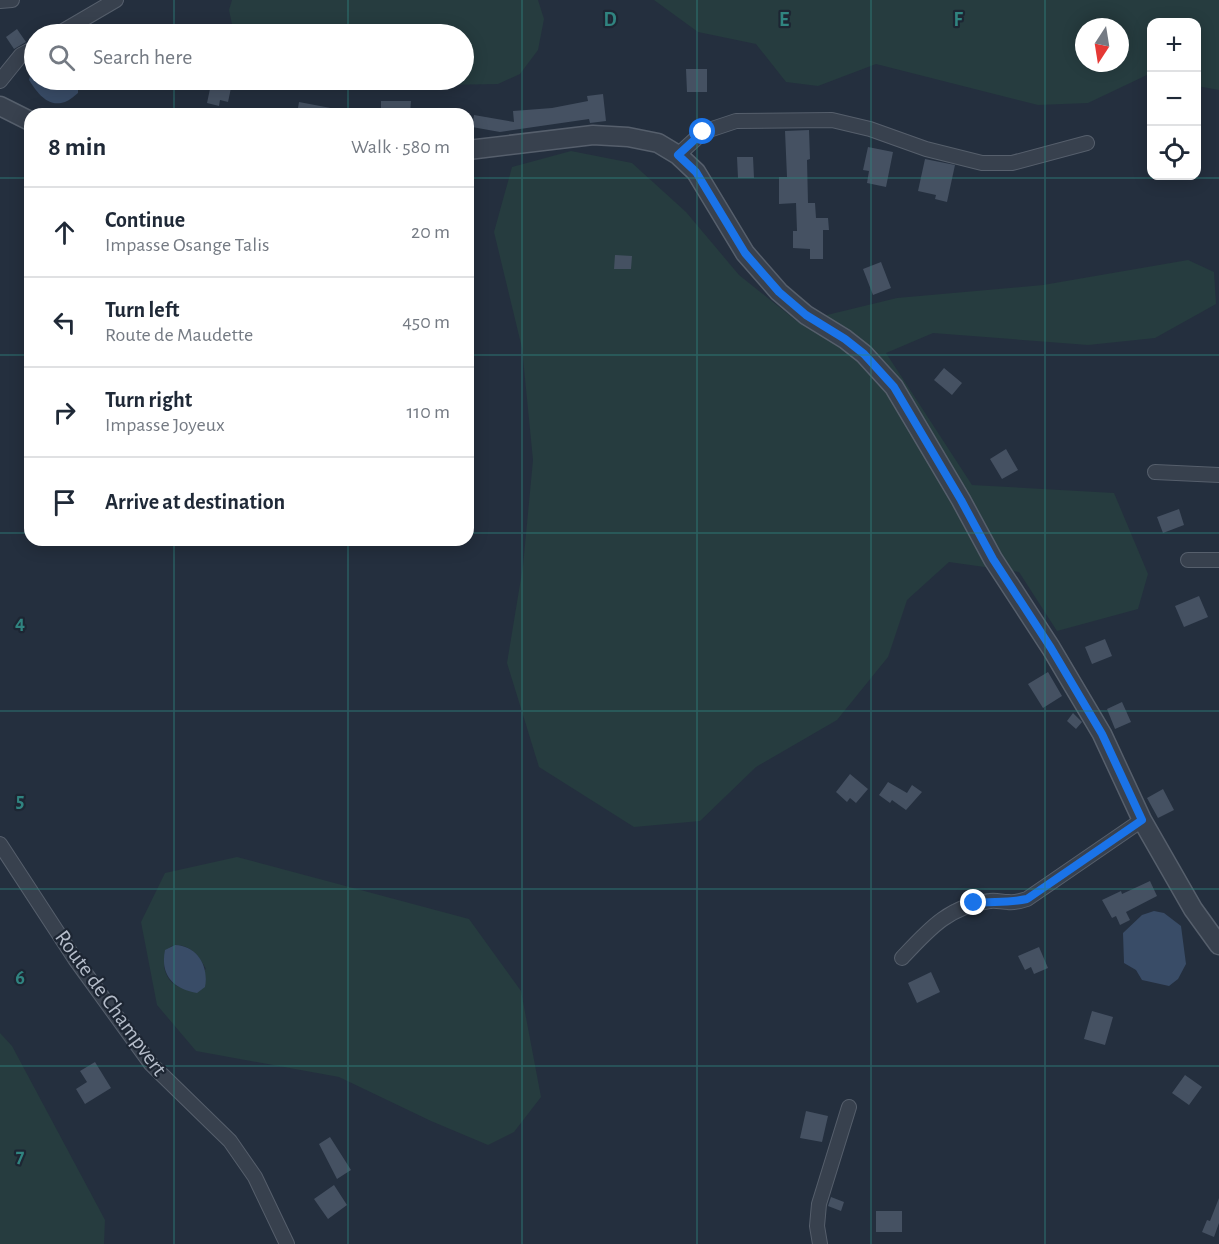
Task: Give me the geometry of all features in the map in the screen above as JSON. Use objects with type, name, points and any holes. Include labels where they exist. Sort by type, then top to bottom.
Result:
[{"type":"street","points":[[0,1],[12,0]]},
{"type":"street","points":[[75,24],[116,0]]},
{"type":"street","points":[[0,81],[24,54]]},
{"type":"street","points":[[0,106],[24,118]]},
{"type":"street","points":[[678,155],[703,132],[736,121],[832,120],[870,129],[926,149],[982,163],[1012,163],[1086,143]]},
{"type":"street","points":[[474,149],[593,135],[628,137],[658,143],[678,155],[696,172],[745,253],[779,292],[806,315],[845,339],[864,354],[894,387],[993,559],[1051,648],[1102,734],[1142,820],[1193,909],[1219,945]]},
{"type":"street","points":[[1155,472],[1219,475]]},
{"type":"street","points":[[1188,560],[1219,560]]},
{"type":"street","points":[[902,958],[925,933],[955,910],[974,903],[994,900],[1011,903],[1027,899],[1142,820]]},
{"type":"street","name":"Route de Champvert","points":[[0,844],[75,959],[151,1064],[230,1141],[255,1176],[288,1244]]},
{"type":"street","points":[[820,1244],[817,1226],[819,1204],[849,1107]]},
{"type":"green space","points":[[232,0],[538,0],[544,19],[538,50],[520,74],[498,84],[474,84],[474,24],[232,24],[229,10]]},
{"type":"green space","points":[[654,0],[1219,0],[1219,90],[1201,87],[1201,18],[1147,18],[1147,75],[1088,103],[1038,105],[876,64],[818,86],[786,82],[756,44],[698,32]]},
{"type":"green space","points":[[571,151],[632,163],[686,212],[739,275],[798,322],[897,298],[1043,285],[1188,260],[1214,272],[1216,304],[1155,338],[1088,345],[933,333],[886,353],[972,485],[1114,493],[1148,574],[1138,609],[1057,631],[1019,572],[949,562],[907,600],[888,657],[837,720],[756,767],[700,821],[634,827],[539,767],[507,663],[523,566],[533,460],[522,348],[494,232],[512,167]]},
{"type":"green space","points":[[237,857],[469,919],[521,991],[541,1097],[514,1132],[488,1145],[431,1121],[339,1077],[196,1051],[157,1005],[141,922],[165,873]],"holes":[[[181,945],[194,952],[206,969],[179,987],[169,979],[164,967],[170,947]]]},
{"type":"green space","points":[[0,1033],[12,1046],[105,1220],[104,1244],[0,1244]]},
{"type":"water","points":[[36,90],[78,90],[78,93],[70,99],[59,103],[48,101]]},
{"type":"water","points":[[1154,911],[1164,913],[1181,926],[1186,964],[1178,979],[1169,986],[1142,980],[1136,970],[1124,963],[1123,933],[1142,915]]},
{"type":"water","points":[[175,945],[183,946],[196,953],[203,965],[205,987],[197,993],[181,988],[167,974],[165,950]]},
{"type":"building","points":[[17,29],[24,43],[14,49],[6,37]]},
{"type":"building","points":[[686,69],[707,69],[707,92],[687,92]]},
{"type":"building","points":[[210,90],[231,90],[228,102],[220,100],[219,106],[207,103]]},
{"type":"building","points":[[603,94],[606,121],[590,123],[589,119],[500,132],[474,127],[474,115],[514,122],[513,111],[552,108],[588,101],[587,96]]},
{"type":"building","points":[[381,101],[411,101],[410,108],[381,108]]},
{"type":"building","points":[[299,102],[331,108],[298,108]]},
{"type":"building","points":[[809,130],[808,203],[815,203],[816,218],[828,218],[829,230],[823,230],[823,259],[810,259],[810,249],[793,248],[793,231],[797,231],[796,203],[779,204],[779,177],[787,177],[785,131]]},
{"type":"building","points":[[868,147],[893,152],[886,187],[867,183],[869,171],[863,170]]},
{"type":"building","points":[[737,157],[753,157],[754,178],[738,178]]},
{"type":"building","points":[[925,159],[955,165],[947,202],[935,199],[936,195],[918,191]]},
{"type":"building","points":[[615,255],[632,256],[631,269],[614,269]]},
{"type":"building","points":[[881,262],[891,288],[873,295],[863,269]]},
{"type":"building","points":[[944,368],[962,383],[952,395],[934,380]]},
{"type":"building","points":[[1006,449],[1018,470],[1002,479],[990,459]]},
{"type":"building","points":[[1179,509],[1184,525],[1163,533],[1157,517]]},
{"type":"building","points":[[1199,596],[1208,617],[1184,627],[1175,606]]},
{"type":"building","points":[[1105,639],[1112,656],[1092,664],[1085,647]]},
{"type":"building","points":[[1048,672],[1062,696],[1043,708],[1028,684]]},
{"type":"building","points":[[1122,702],[1131,722],[1115,729],[1107,709]]},
{"type":"building","points":[[1073,713],[1082,722],[1076,729],[1067,721]]},
{"type":"building","points":[[850,774],[868,789],[856,803],[850,798],[847,802],[836,792]]},
{"type":"building","points":[[888,782],[907,793],[912,785],[922,792],[906,810],[892,800],[890,803],[879,795]]},
{"type":"building","points":[[1163,789],[1174,810],[1158,818],[1147,798]]},
{"type":"building","points":[[1150,881],[1157,896],[1126,912],[1130,920],[1120,925],[1116,916],[1112,918],[1102,900]]},
{"type":"building","points":[[1039,947],[1048,968],[1034,974],[1031,967],[1025,970],[1018,956]]},
{"type":"building","points":[[931,972],[940,992],[917,1003],[908,983]]},
{"type":"building","points":[[1092,1011],[1113,1017],[1105,1045],[1084,1039]]},
{"type":"building","points":[[95,1062],[111,1088],[85,1104],[76,1089],[87,1082],[80,1071]]},
{"type":"building","points":[[1185,1075],[1202,1087],[1189,1105],[1172,1093]]},
{"type":"building","points":[[806,1111],[828,1116],[822,1142],[800,1138]]},
{"type":"building","points":[[330,1137],[351,1170],[337,1179],[319,1144]]},
{"type":"building","points":[[334,1185],[347,1205],[328,1219],[314,1199]]},
{"type":"building","points":[[831,1197],[844,1202],[841,1211],[828,1206]]},
{"type":"building","points":[[1219,1198],[1219,1223],[1214,1237],[1202,1232],[1207,1220],[1210,1221]]},
{"type":"building","points":[[876,1211],[902,1211],[902,1232],[876,1232]]},
{"type":"route","points":[[703,132],[678,155],[696,172],[745,253],[779,292],[806,315],[845,339],[864,354],[894,387],[993,559],[1051,648],[1102,734],[1142,820],[1027,899],[1011,903],[994,900],[974,903]]}]
